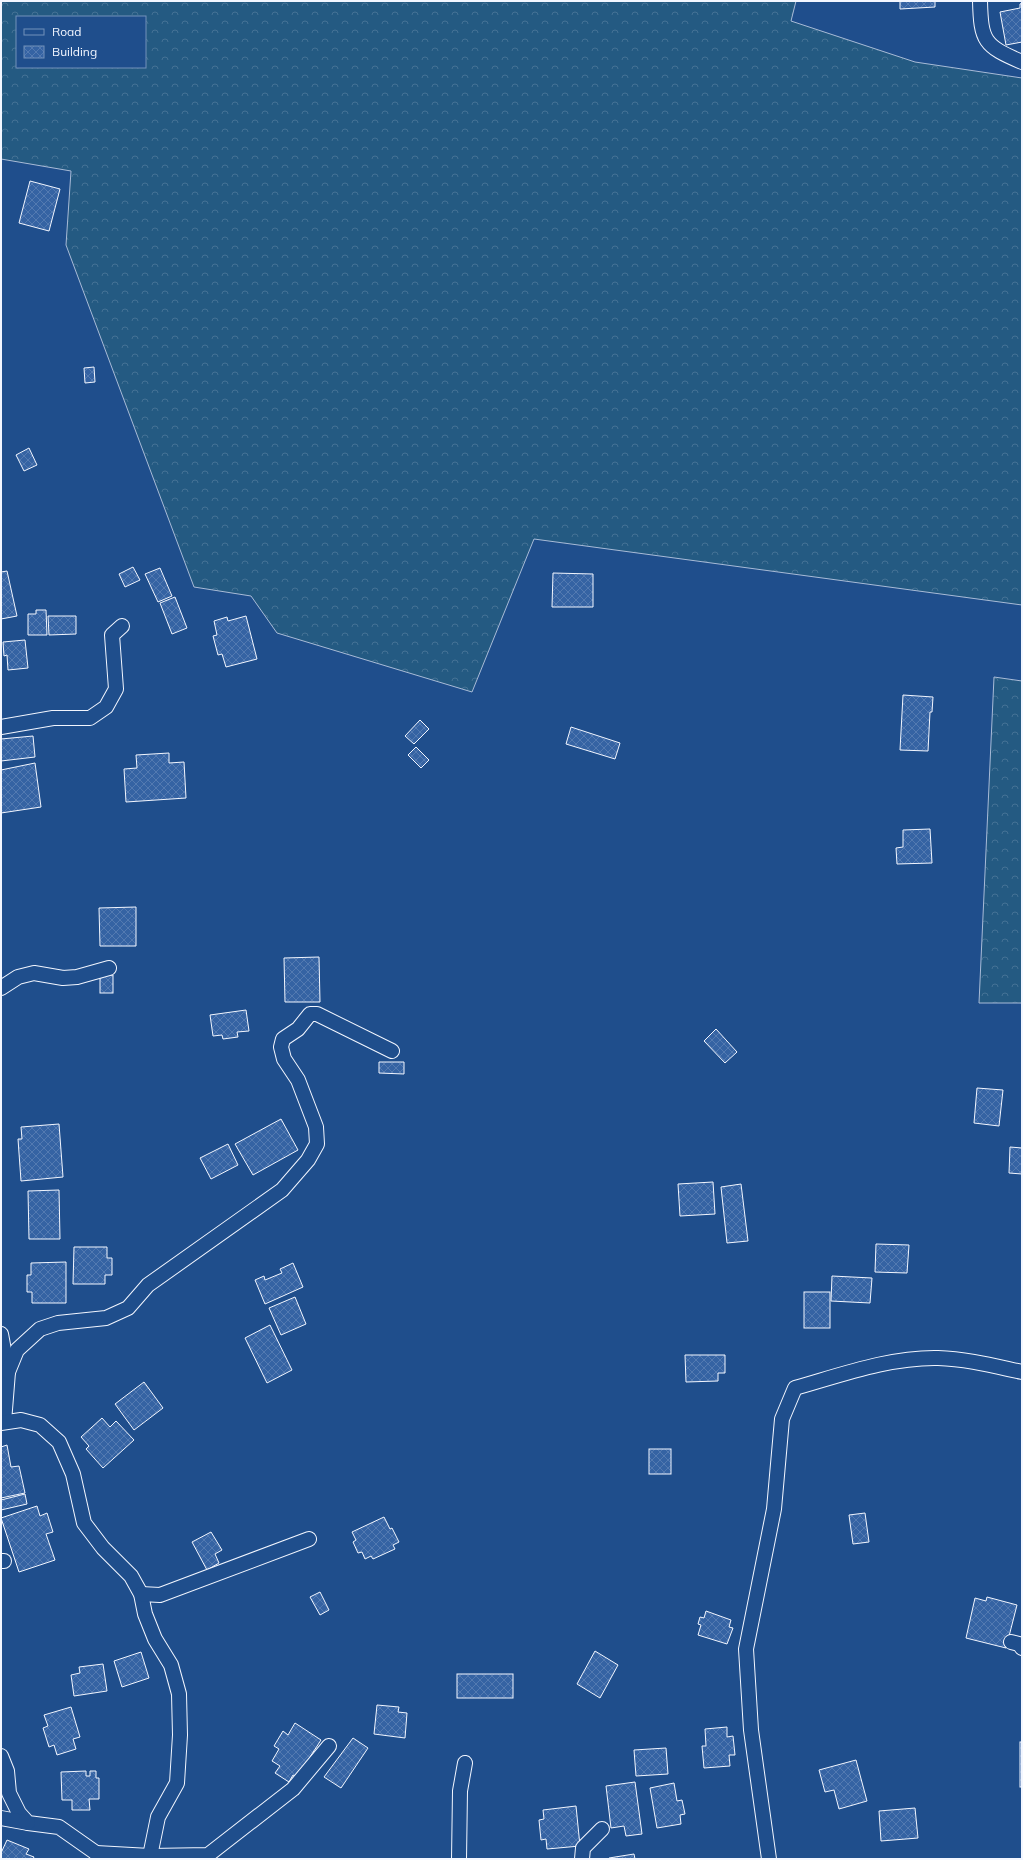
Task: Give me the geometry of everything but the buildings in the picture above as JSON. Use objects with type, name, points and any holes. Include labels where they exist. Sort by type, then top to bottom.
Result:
[{"type":"street","points":[[980,1],[981,28],[988,44],[1008,56],[1022,62]]},
{"type":"street","points":[[1,727],[53,718],[90,718],[106,707],[116,689],[112,635],[122,626]]},
{"type":"street","points":[[1,988],[18,977],[34,973],[63,978],[77,977],[109,968]]},
{"type":"street","points":[[150,1856],[158,1817],[177,1783],[180,1735],[179,1694],[171,1665],[155,1639],[145,1614],[141,1594],[131,1576],[103,1548],[84,1523],[73,1474],[59,1442],[40,1425],[21,1420],[2,1422],[8,1372],[17,1350],[40,1330],[58,1324],[106,1318],[128,1308],[148,1285],[282,1190],[308,1160],[317,1144],[316,1127],[298,1080],[284,1059],[281,1047],[283,1039],[298,1029],[310,1014],[318,1014],[392,1051]]},
{"type":"street","points":[[1,1334],[8,1372]]},
{"type":"street","points":[[769,1859],[751,1730],[746,1648],[774,1509],[782,1419],[795,1388],[858,1370],[906,1360],[937,1358],[972,1361],[1022,1372]]},
{"type":"street","points":[[141,1594],[160,1595],[309,1539]]},
{"type":"street","points":[[1,1818],[59,1827],[98,1856],[208,1855],[293,1789],[329,1746]]},
{"type":"street","points":[[1,1756],[7,1771],[9,1793],[19,1813],[28,1823]]},
{"type":"street","points":[[459,1859],[460,1791],[465,1763]]},
{"type":"street","points":[[582,1859],[583,1848],[602,1829]]},
{"type":"green space","points":[[1,1],[796,1],[791,21],[915,62],[1022,78],[1022,605],[534,539],[472,692],[277,633],[251,596],[194,587],[66,245],[71,171],[1,159]]},
{"type":"green space","points":[[994,677],[1022,681],[1022,1003],[979,1003]]}]
